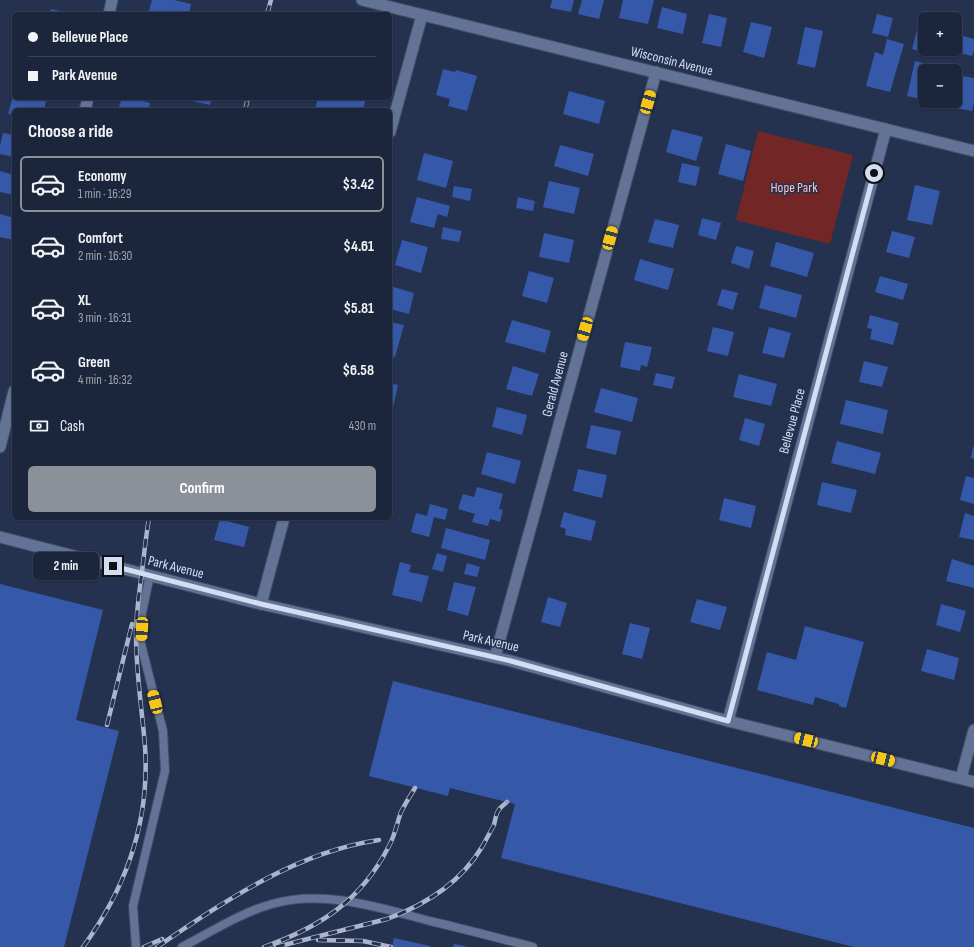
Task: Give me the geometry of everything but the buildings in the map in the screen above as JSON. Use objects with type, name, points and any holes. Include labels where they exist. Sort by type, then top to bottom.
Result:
[{"type":"street","points":[[109,12],[112,0]]},
{"type":"street","name":"Wisconsin Avenue","points":[[362,0],[974,151]]},
{"type":"street","points":[[392,125],[422,15]]},
{"type":"street","name":"Gerald Avenue","points":[[496,657],[656,72]]},
{"type":"street","name":"Bellevue Place","points":[[728,721],[886,129]]},
{"type":"street","points":[[0,447],[12,399]]},
{"type":"street","points":[[261,604],[283,520]]},
{"type":"street","name":"Park Avenue","points":[[0,537],[261,604],[496,657],[728,721],[974,782]]},
{"type":"street","points":[[960,778],[974,730]]},
{"type":"lane","points":[[136,947],[133,906],[165,771],[163,731],[141,644],[142,613],[150,575]]},
{"type":"lane","points":[[182,947],[254,910],[293,900],[321,898],[348,901],[402,913],[532,947]]},
{"type":"green space","name":"Hope Park","points":[[758,131],[853,155],[830,244],[736,220]]},
{"type":"railway","points":[[268,12],[271,0]]},
{"type":"railway","points":[[246,108],[248,100]]},
{"type":"railway","points":[[83,947],[99,924],[123,877],[139,827],[144,801],[146,774],[145,746],[137,663],[136,627],[149,520]]},
{"type":"railway","points":[[107,725],[132,624]]},
{"type":"railway","points":[[264,947],[303,931],[321,921],[352,897],[366,882],[378,865],[391,842],[401,812],[415,788]]},
{"type":"railway","points":[[276,947],[387,919],[415,907],[441,891],[464,871],[473,860],[494,825],[498,811],[507,802]]},
{"type":"railway","points":[[157,947],[235,896],[290,867],[319,855],[348,846],[379,840]]},
{"type":"railway","points":[[144,947],[162,939]]},
{"type":"railway","points":[[318,940],[363,941],[391,947]]},
{"type":"route","points":[[113,566],[261,604],[511,661],[728,721],[874,173]]}]
